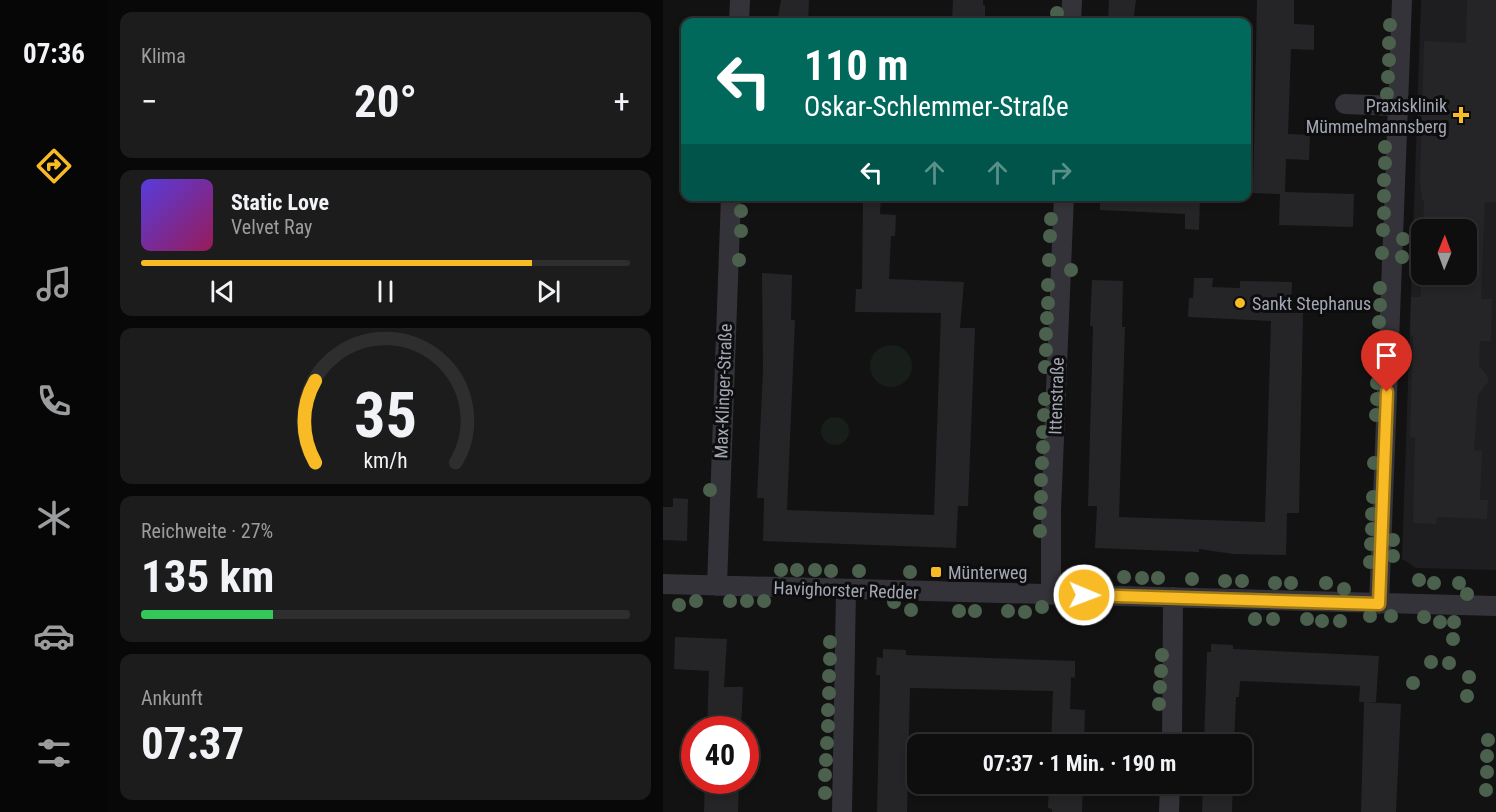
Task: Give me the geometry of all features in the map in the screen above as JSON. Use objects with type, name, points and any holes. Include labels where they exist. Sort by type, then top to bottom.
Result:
[{"type":"street","points":[[739,0],[739,18]]},
{"type":"street","points":[[1071,18],[1072,0]]},
{"type":"street","points":[[1379,604],[1402,0]]},
{"type":"street","points":[[1345,104],[1398,106]]},
{"type":"street","name":"Max-Klinger-Straße","points":[[717,586],[731,201]]},
{"type":"street","name":"Ittenstraße","points":[[1051,595],[1051,512],[1064,201]]},
{"type":"street","name":"Havighorster Redder","points":[[663,584],[1496,606]]},
{"type":"street","points":[[841,812],[846,590]]},
{"type":"street","points":[[1172,734],[1173,597]]},
{"type":"street","points":[[1169,812],[1170,794]]},
{"type":"shaded area","points":[[1421,0],[1496,0],[1496,570],[1416,568],[1402,559],[1411,285],[1477,285],[1477,219],[1414,219]]},
{"type":"shaded area","points":[[891,345],[906,351],[912,366],[906,381],[891,387],[876,381],[870,366],[876,351]]},
{"type":"shaded area","points":[[835,417],[845,421],[849,431],[845,441],[835,445],[825,441],[821,431],[825,421]]},
{"type":"building","points":[[781,0],[809,0],[808,18],[778,18]]},
{"type":"building","points":[[953,0],[983,0],[985,18],[952,18]]},
{"type":"building","points":[[1109,0],[1136,0],[1134,18],[1108,18]]},
{"type":"building","points":[[1257,0],[1294,0],[1294,24],[1314,25],[1314,50],[1291,49],[1288,134],[1310,135],[1309,160],[1286,159],[1285,192],[1354,194],[1353,227],[1279,225],[1280,194],[1253,193]]},
{"type":"building","points":[[1467,0],[1496,0],[1496,202],[1485,202],[1481,299],[1492,299],[1491,341],[1480,341],[1479,366],[1488,377],[1488,382],[1478,395],[1474,450],[1482,451],[1480,500],[1488,500],[1487,519],[1437,517],[1436,524],[1413,523],[1415,438],[1410,437],[1413,336],[1410,335],[1411,297],[1421,297],[1421,285],[1477,285],[1477,219],[1423,219],[1424,200],[1422,200],[1420,181],[1424,41],[1466,43]]},
{"type":"building","points":[[863,201],[881,201],[880,214],[896,215],[895,236],[891,236],[889,279],[964,282],[960,328],[975,328],[968,506],[958,506],[956,548],[763,541],[764,498],[757,498],[763,370],[762,273],[792,275],[791,320],[795,320],[787,510],[934,515],[941,313],[855,312],[856,289],[862,289]]},
{"type":"building","points":[[1100,201],[1200,201],[1199,230],[1185,229],[1185,214],[1100,210]]},
{"type":"building","points":[[1194,278],[1213,278],[1212,287],[1240,288],[1240,281],[1292,282],[1291,313],[1303,313],[1299,513],[1287,513],[1286,555],[1233,554],[1199,549],[1199,552],[1095,548],[1097,506],[1088,506],[1093,326],[1090,326],[1092,280],[1123,281],[1122,327],[1125,327],[1119,517],[1265,522],[1271,321],[1188,317],[1189,298],[1193,298]]},
{"type":"building","points":[[673,498],[688,499],[687,541],[663,540],[663,507],[673,507]]},
{"type":"building","points":[[675,637],[727,639],[724,687],[743,687],[742,716],[707,716],[709,671],[674,669]]},
{"type":"building","points":[[1211,644],[1233,645],[1233,649],[1379,656],[1376,702],[1359,702],[1360,686],[1240,681],[1239,697],[1236,697],[1234,734],[1204,734],[1207,652],[1211,652]]},
{"type":"building","points":[[883,649],[906,650],[906,655],[1075,661],[1075,678],[1071,677],[1070,709],[1085,710],[1084,734],[1051,734],[1053,691],[910,688],[909,734],[907,734],[907,812],[877,812],[880,675],[876,675],[877,657],[883,658]]},
{"type":"building","points":[[1364,702],[1401,704],[1396,812],[1361,812]]},
{"type":"building","points":[[705,794],[739,794],[738,812],[704,812]]},
{"type":"building","points":[[1049,794],[1083,794],[1082,812],[1052,812],[1052,809],[1048,808]]},
{"type":"building","points":[[1203,794],[1233,794],[1232,812],[1202,812]]},
{"type":"place","name":"Praxisklinik Mümmelmannsberg","points":[[1461,115]]},
{"type":"place","name":"Sankt Stephanus","points":[[1240,303]]},
{"type":"place","name":"Münterweg","points":[[936,572]]},
{"type":"route","points":[[1084,595],[1379,604],[1387,392]]}]
